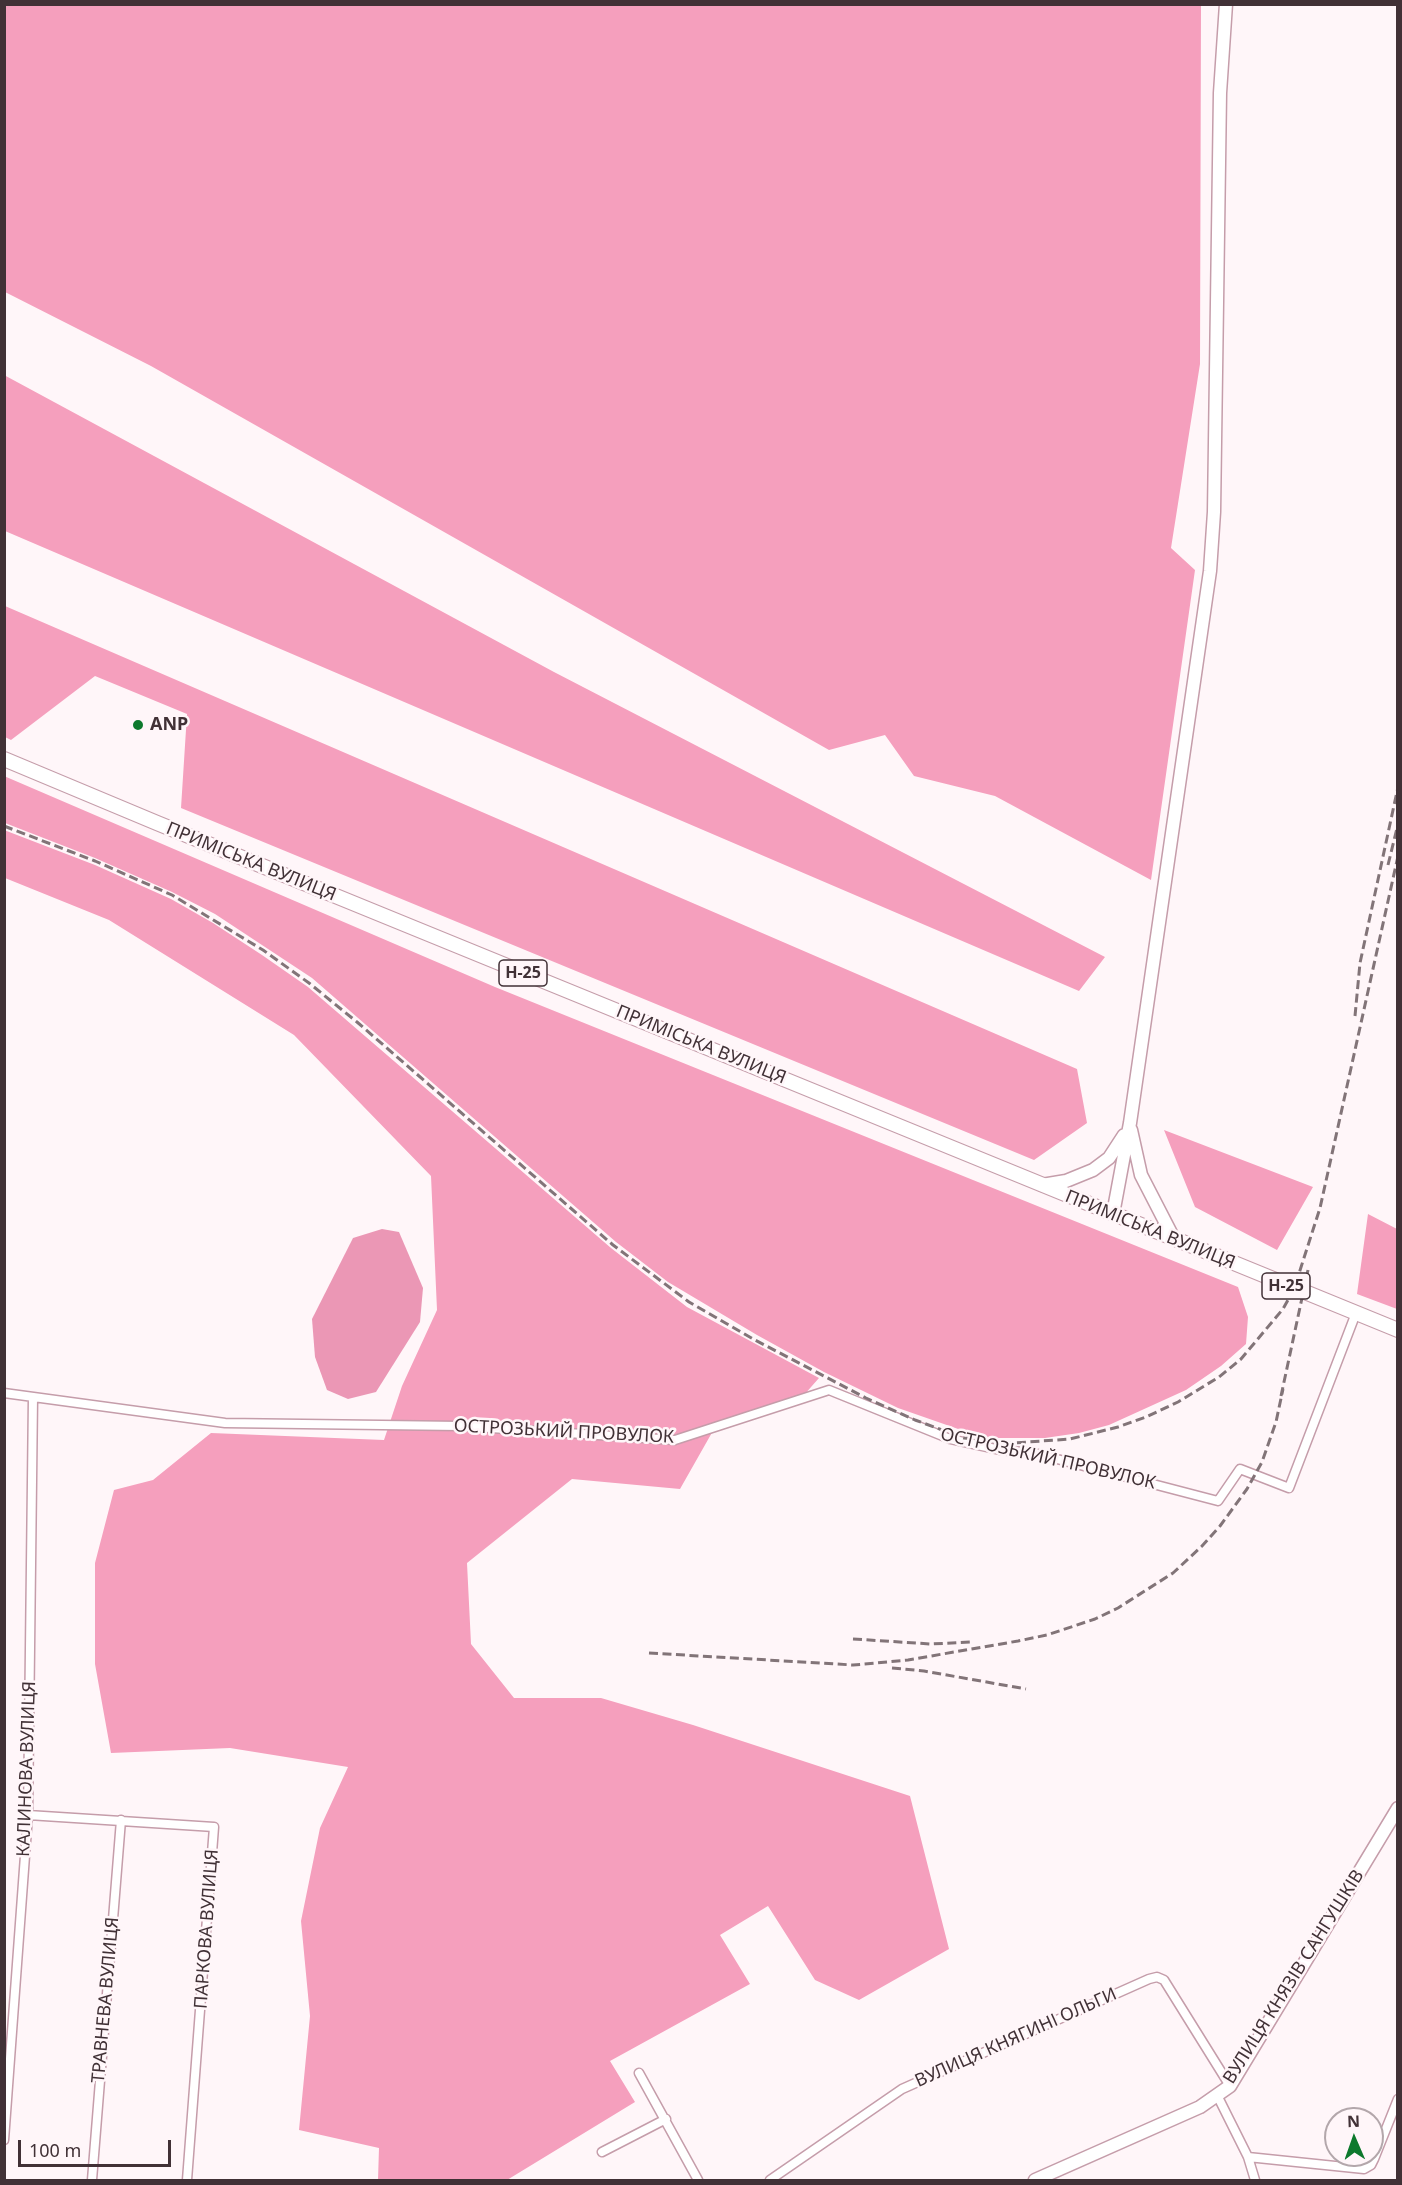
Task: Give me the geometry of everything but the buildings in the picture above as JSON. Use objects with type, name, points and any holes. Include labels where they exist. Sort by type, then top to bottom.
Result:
[{"type":"main road","points":[[1113,1214],[1130,1123],[1210,571],[1214,512],[1220,93],[1226,4]]},
{"type":"main road","name":"ПРИМІСЬКА ВУЛИЦЯ","points":[[4,759],[1398,1330]]},
{"type":"main road","points":[[1042,1185],[1066,1180],[1093,1170],[1114,1152],[1130,1123]]},
{"type":"main road","points":[[1130,1123],[1141,1175],[1174,1239]]},
{"type":"main road","name":"ВУЛИЦЯ КНЯЗІВ САНГУШКІВ","points":[[1035,2181],[1200,2107],[1230,2086],[1398,1808]]},
{"type":"street","name":"ОСТРОЗЬКИЙ ПРОВУЛОК","points":[[4,1393],[225,1423],[460,1426],[675,1440],[829,1390],[950,1439],[1000,1450],[1034,1453],[1218,1501],[1240,1469],[1289,1488],[1356,1313]]},
{"type":"street","name":"КАЛИНОВА ВУЛИЦЯ","points":[[4,2140],[28,1815],[33,1397]]},
{"type":"street","name":"ПАРКОВА ВУЛИЦЯ","points":[[28,1815],[214,1827],[187,2181]]},
{"type":"street","name":"ТРАВНЕВА ВУЛИЦЯ","points":[[92,2181],[121,1820]]},
{"type":"street","name":"ВУЛИЦЯ КНЯГИНІ ОЛЬГИ","points":[[770,2181],[902,2090],[1157,1977],[1164,1980],[1230,2086]]},
{"type":"street","points":[[639,2073],[698,2181]]},
{"type":"street","points":[[1217,2095],[1248,2157],[1255,2181]]},
{"type":"street","points":[[1248,2157],[1364,2169],[1371,2165],[1374,2159],[1398,2099]]},
{"type":"street","points":[[602,2152],[666,2119]]},
{"type":"shaded area","points":[[4,5],[1201,5],[1200,364],[1171,548],[1195,570],[1151,880],[995,796],[914,776],[885,735],[829,750],[151,366],[5,292]]},
{"type":"shaded area","points":[[4,375],[554,672],[1105,957],[1079,991],[5,531]]},
{"type":"shaded area","points":[[5,606],[1077,1069],[1087,1123],[1034,1160],[181,808],[187,714],[95,676],[11,740],[5,737]]},
{"type":"shaded area","points":[[4,776],[495,987],[1238,1287],[1248,1317],[1246,1344],[1221,1366],[1186,1390],[1109,1425],[1079,1433],[1045,1438],[984,1438],[898,1408],[824,1372],[668,1282],[616,1242],[312,978],[215,914],[95,858],[5,823]]},
{"type":"shaded area","points":[[4,830],[95,865],[171,899],[262,955],[308,987],[611,1248],[687,1307],[819,1378],[804,1395],[718,1422],[680,1489],[572,1479],[467,1563],[471,1644],[514,1698],[601,1698],[693,1725],[910,1796],[949,1949],[859,2000],[815,1980],[768,1906],[720,1935],[750,1984],[610,2061],[635,2102],[507,2180],[378,2180],[379,2148],[299,2130],[310,2016],[301,1921],[320,1828],[348,1767],[230,1748],[111,1753],[95,1664],[95,1563],[114,1490],[153,1480],[211,1433],[384,1440],[402,1386],[437,1310],[431,1176],[294,1035],[109,920],[5,878]]},
{"type":"shaded area","points":[[1164,1130],[1313,1187],[1277,1250],[1195,1207]]},
{"type":"shaded area","points":[[1368,1214],[1397,1229],[1397,1309],[1357,1294]]},
{"type":"shaded area","points":[[382,1229],[399,1232],[423,1288],[420,1322],[376,1392],[348,1399],[327,1390],[315,1357],[312,1319],[353,1238]]},
{"type":"railway","points":[[1355,1016],[1360,963],[1398,787]]},
{"type":"railway","points":[[1388,865],[1398,824]]},
{"type":"railway","points":[[4,826],[95,861],[172,895],[263,950],[357,1022],[613,1245],[689,1302],[755,1340],[866,1398],[915,1420],[964,1438],[1014,1443],[1070,1439],[1118,1427],[1178,1402],[1219,1377],[1241,1359],[1283,1309],[1294,1289],[1320,1208],[1398,856]]},
{"type":"railway","points":[[1281,1396],[1308,1270]]},
{"type":"railway","points":[[649,1653],[853,1665],[908,1660],[1018,1641],[1047,1635],[1095,1619],[1118,1608],[1173,1573],[1220,1526],[1247,1489],[1262,1462],[1276,1422],[1283,1389]]},
{"type":"railway","points":[[853,1639],[931,1644],[970,1642]]},
{"type":"railway","points":[[892,1668],[924,1671],[1026,1689]]},
{"type":"place","name":"ANP","points":[[138,725]]}]
